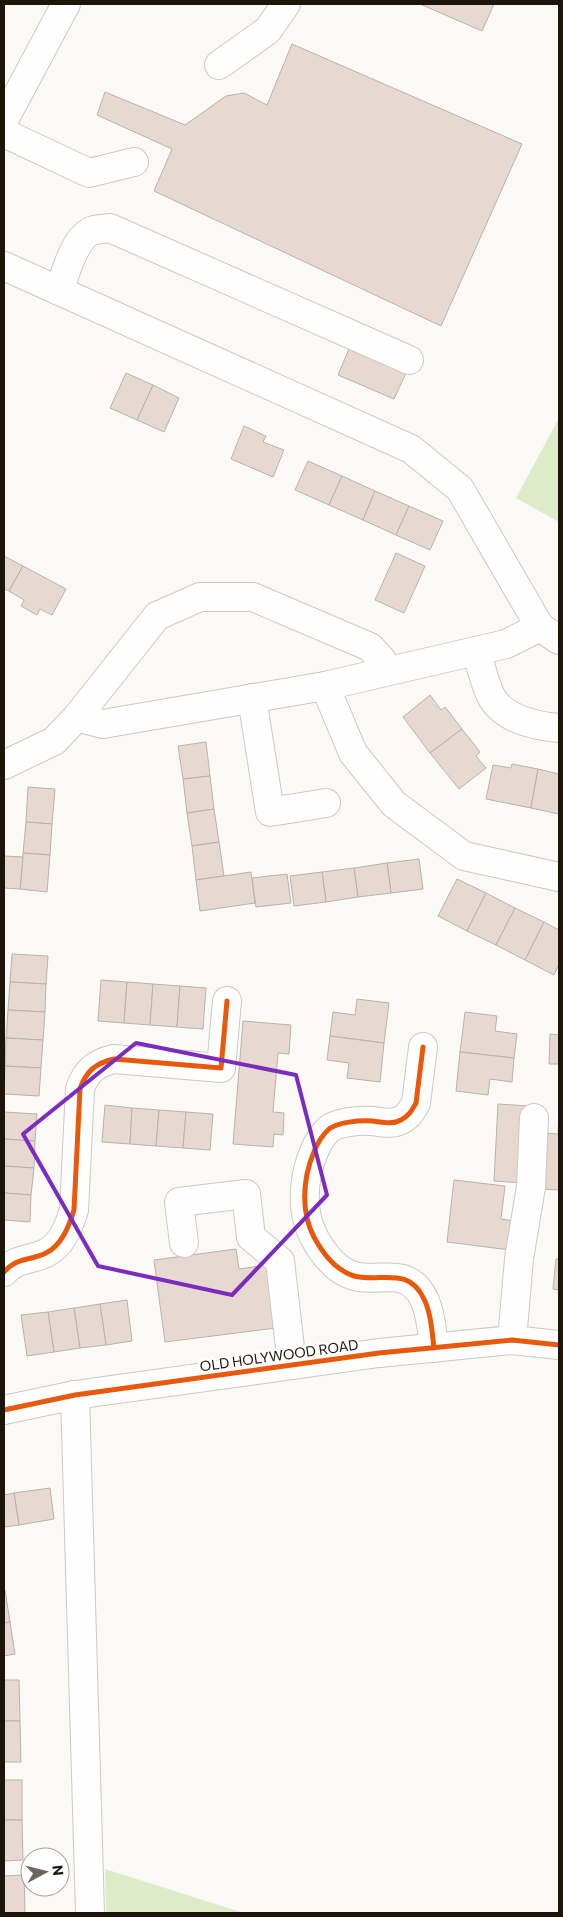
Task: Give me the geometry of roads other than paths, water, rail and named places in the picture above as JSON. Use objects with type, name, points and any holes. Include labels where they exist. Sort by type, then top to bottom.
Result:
[{"type":"street","points":[[4,120],[66,4]]},
{"type":"street","points":[[219,65],[268,30],[286,4]]},
{"type":"street","points":[[4,133],[89,173],[134,162]]},
{"type":"street","points":[[59,291],[73,253],[83,237],[94,230],[110,228],[409,360]]},
{"type":"street","points":[[4,266],[411,449],[460,489],[550,634],[325,686],[103,724],[77,717]]},
{"type":"street","points":[[4,766],[54,741],[77,717],[156,616],[200,597],[253,597],[370,648],[381,659],[388,671]]},
{"type":"street","points":[[476,651],[491,697],[505,712],[528,723],[559,728]]},
{"type":"street","points":[[325,686],[353,753],[394,804],[464,856],[559,877]]},
{"type":"street","points":[[252,698],[270,812],[326,803]]},
{"type":"street","points":[[4,1272],[11,1264],[47,1252],[64,1236],[69,1225],[74,1210],[80,1089],[90,1070],[97,1064],[114,1059],[221,1068],[227,1001]]},
{"type":"street","points":[[423,1047],[416,1103],[412,1110],[407,1116],[393,1122],[355,1120],[328,1129],[317,1146],[309,1164],[305,1184],[305,1201],[313,1235],[321,1250],[332,1263],[354,1276],[391,1276],[403,1279],[420,1292],[428,1310],[434,1348]]},
{"type":"street","points":[[512,1340],[519,1259],[531,1187],[534,1118]]},
{"type":"street","points":[[184,1243],[179,1202],[246,1194],[251,1237],[280,1261],[292,1364]]},
{"type":"street","name":"OLD HOLYWOOD ROAD","points":[[4,1410],[75,1396],[379,1353],[512,1340],[559,1345]]},
{"type":"street","points":[[75,1396],[90,1913]]}]
